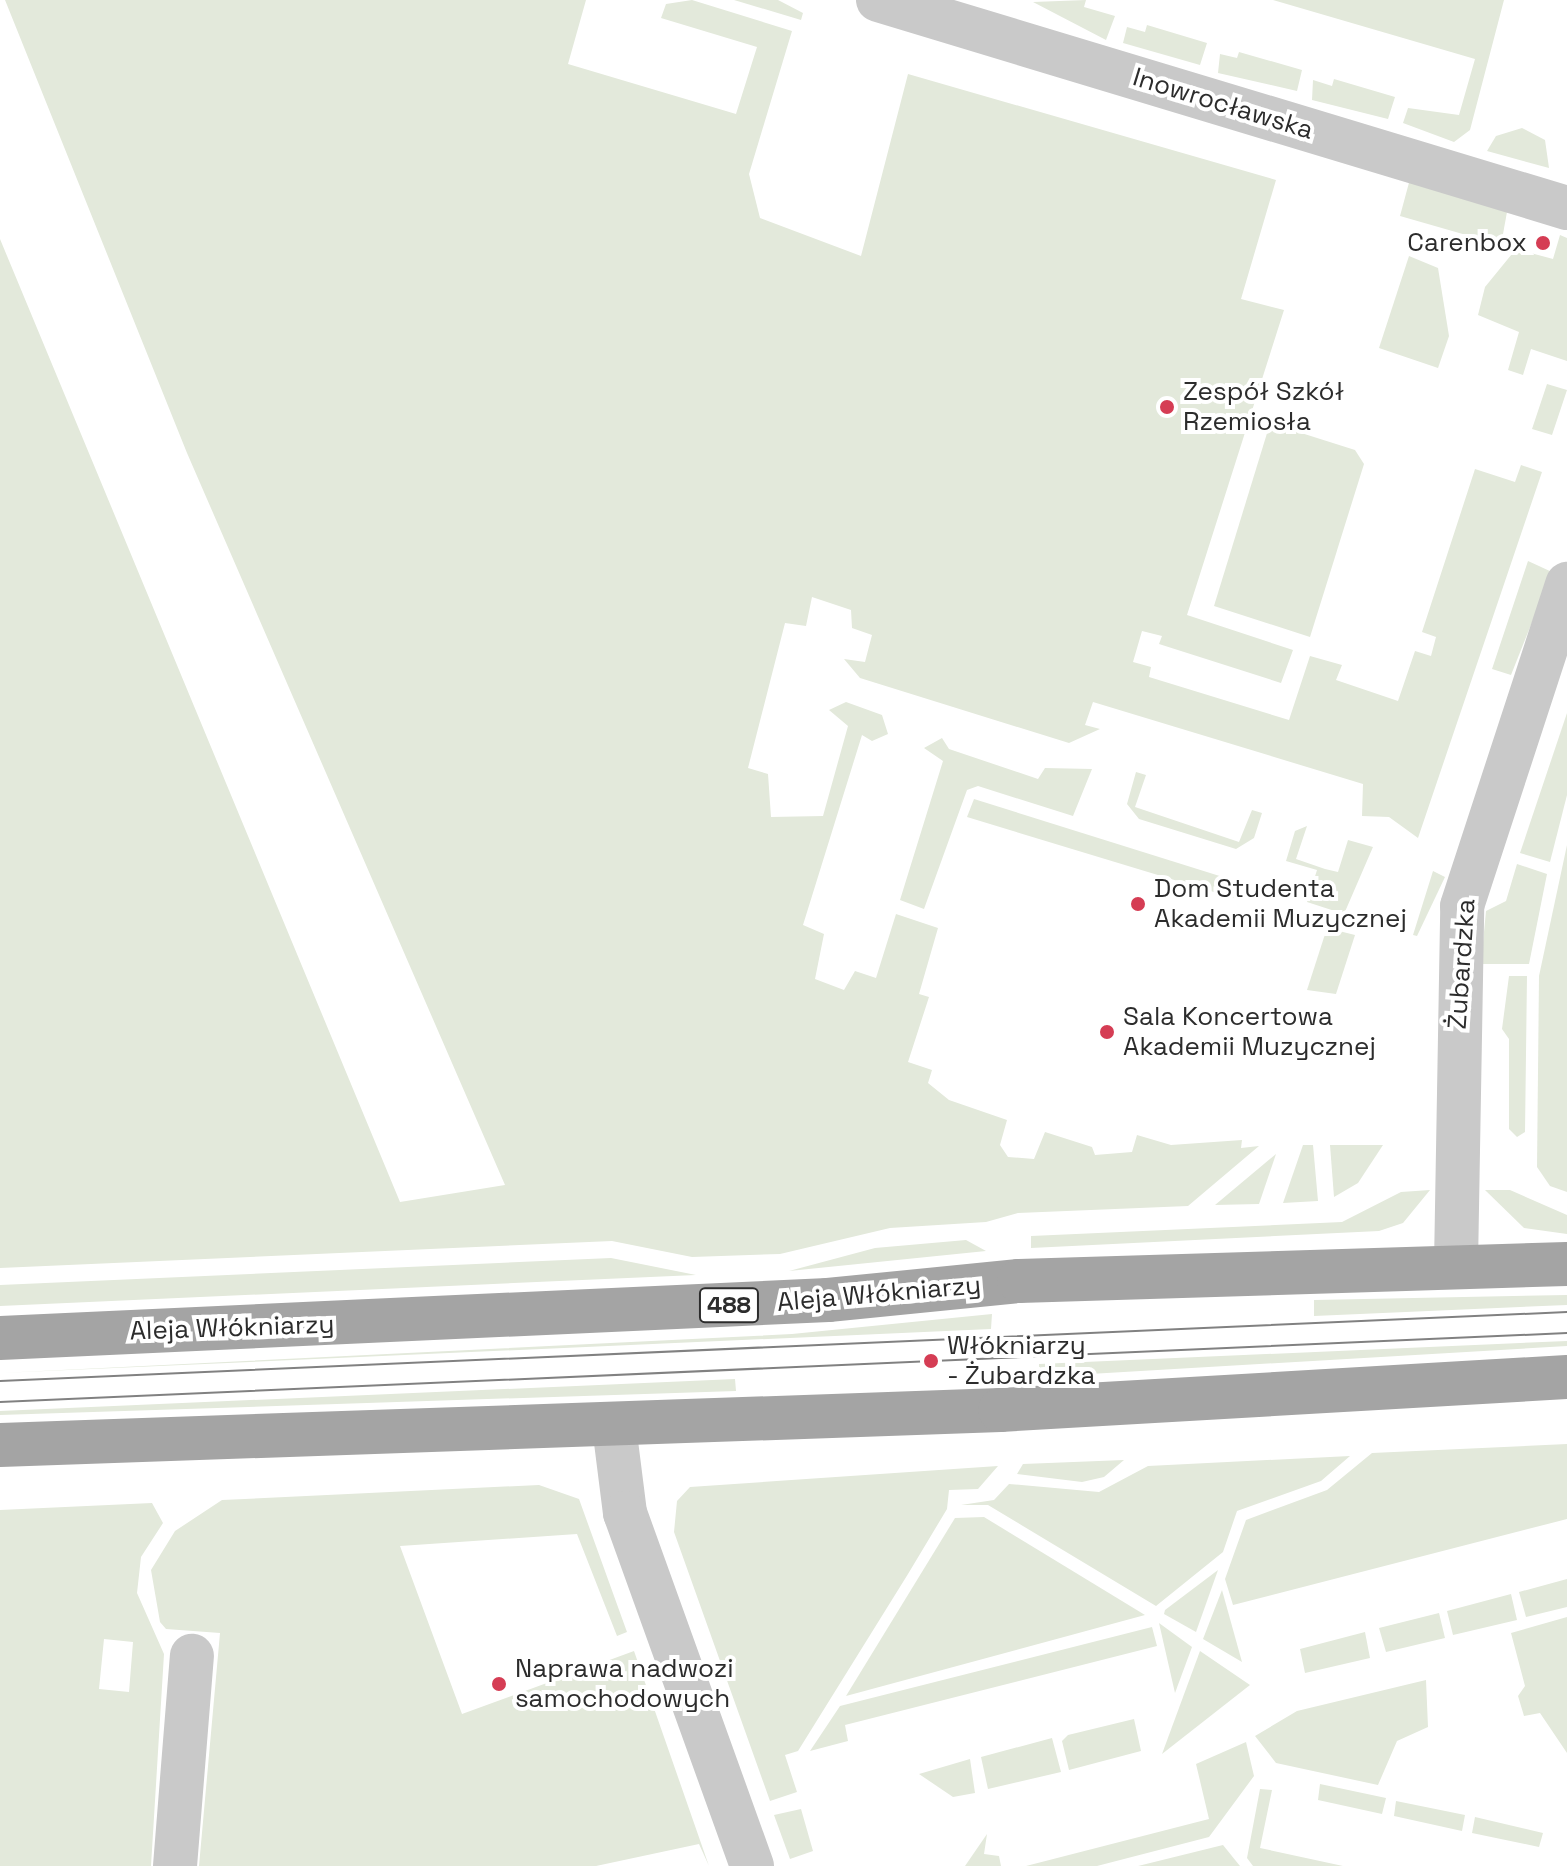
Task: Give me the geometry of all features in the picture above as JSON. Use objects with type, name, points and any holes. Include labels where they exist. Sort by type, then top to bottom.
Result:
[{"type":"main road","name":"Aleja Włókniarzy","points":[[0,1338],[1456,1265],[1567,1264]]},
{"type":"main road","points":[[0,1445],[614,1426],[1567,1377]]},
{"type":"street","name":"Inowrocławska","points":[[878,0],[1567,208]]},
{"type":"street","name":"Żubardzka","points":[[1456,1265],[1462,906],[1567,584]]},
{"type":"street","points":[[614,1426],[625,1513],[752,1866]]},
{"type":"street","points":[[175,1866],[192,1656]]},
{"type":"shaded area","points":[[5,0],[586,0],[568,64],[736,114],[757,47],[661,18],[666,4],[692,0],[792,31],[749,174],[760,218],[861,256],[908,74],[1276,180],[1241,299],[1284,310],[1187,615],[1293,650],[1281,683],[1159,644],[1162,636],[1142,631],[1133,662],[1151,667],[1149,677],[1289,720],[1310,656],[1342,665],[1336,680],[1398,701],[1415,651],[1431,656],[1436,637],[1422,632],[1475,469],[1515,482],[1521,465],[1542,472],[1418,838],[1389,817],[1362,816],[1363,784],[1093,702],[1085,725],[1100,729],[1069,743],[860,678],[844,659],[865,662],[872,635],[852,628],[851,610],[812,597],[806,626],[785,623],[748,768],[768,774],[771,817],[823,816],[848,726],[829,710],[846,702],[882,715],[888,734],[872,741],[862,735],[803,925],[824,934],[815,979],[844,990],[855,971],[876,978],[896,914],[938,928],[919,994],[929,997],[908,1062],[932,1070],[928,1083],[949,1100],[1007,1120],[1000,1145],[1008,1157],[1034,1159],[1045,1132],[1092,1147],[1095,1155],[1132,1152],[1137,1135],[1171,1145],[1242,1140],[1241,1148],[1259,1146],[1188,1206],[1018,1213],[986,1222],[890,1228],[780,1254],[692,1257],[612,1241],[0,1268],[0,239],[400,1202],[505,1185],[187,453]]},
{"type":"shaded area","points":[[734,0],[778,0],[803,13],[801,20]]},
{"type":"shaded area","points":[[1086,0],[1084,7],[1115,16],[1106,40],[1033,2]]},
{"type":"shaded area","points":[[1273,0],[1504,0],[1470,130],[1454,142],[1403,123],[1408,108],[1459,115],[1475,59]]},
{"type":"shaded area","points":[[1147,25],[1207,43],[1200,65],[1123,43],[1127,27],[1145,32]]},
{"type":"shaded area","points":[[1239,52],[1302,70],[1297,91],[1218,73],[1220,54],[1237,58]]},
{"type":"shaded area","points":[[1334,79],[1395,97],[1388,119],[1312,100],[1313,80],[1332,86]]},
{"type":"shaded area","points":[[1522,128],[1545,140],[1549,168],[1487,151],[1496,136]]},
{"type":"shaded area","points":[[1410,179],[1507,212],[1501,245],[1400,216]]},
{"type":"shaded area","points":[[1560,235],[1567,238],[1567,361],[1531,349],[1523,375],[1508,370],[1519,332],[1478,315],[1485,287],[1516,249],[1553,259]]},
{"type":"shaded area","points":[[1409,256],[1438,268],[1449,336],[1438,368],[1379,348]]},
{"type":"shaded area","points":[[1547,384],[1567,390],[1552,435],[1532,429]]},
{"type":"shaded area","points":[[1276,425],[1355,450],[1364,464],[1310,637],[1214,606],[1268,430]]},
{"type":"shaded area","points":[[1528,561],[1552,572],[1511,675],[1492,669]]},
{"type":"shaded area","points":[[1567,713],[1567,795],[1550,862],[1520,853]]},
{"type":"shaded area","points":[[942,738],[949,749],[1038,779],[1045,768],[1092,769],[1073,816],[978,786],[967,790],[924,909],[900,900],[943,761],[924,748]]},
{"type":"shaded area","points":[[1136,772],[1146,775],[1135,807],[1239,842],[1252,810],[1262,813],[1254,838],[1236,849],[1139,819],[1127,804]]},
{"type":"shaded area","points":[[974,799],[1242,883],[1237,899],[967,817]]},
{"type":"shaded area","points":[[1307,826],[1296,859],[1325,869],[1338,872],[1348,840],[1373,847],[1344,914],[1307,902],[1317,870],[1286,861],[1295,831]]},
{"type":"shaded area","points":[[1567,845],[1567,1192],[1550,1186],[1537,1167],[1539,976]]},
{"type":"shaded area","points":[[1517,864],[1547,874],[1529,964],[1481,964],[1486,911],[1506,901]]},
{"type":"shaded area","points":[[1433,871],[1445,877],[1417,936],[1413,935]]},
{"type":"shaded area","points":[[1327,928],[1355,935],[1336,994],[1307,990]]},
{"type":"shaded area","points":[[1509,976],[1527,976],[1525,1132],[1517,1137],[1509,1129],[1509,1039],[1502,1029]]},
{"type":"shaded area","points":[[1303,1145],[1313,1145],[1318,1201],[1283,1203]]},
{"type":"shaded area","points":[[1330,1145],[1383,1145],[1358,1183],[1334,1197]]},
{"type":"shaded area","points":[[1276,1154],[1259,1204],[1215,1205]]},
{"type":"shaded area","points":[[1430,1190],[1403,1223],[1379,1231],[1031,1248],[1031,1236],[1342,1222],[1401,1192]]},
{"type":"shaded area","points":[[1485,1190],[1510,1190],[1567,1215],[1567,1234],[1524,1228]]},
{"type":"shaded area","points":[[966,1240],[986,1251],[789,1271],[875,1248]]},
{"type":"shaded area","points":[[611,1258],[696,1275],[0,1306],[0,1285]]},
{"type":"shaded area","points":[[1567,1295],[1567,1305],[1314,1316],[1314,1300]]},
{"type":"shaded area","points":[[992,1314],[991,1329],[0,1373],[792,1334]]},
{"type":"shaded area","points":[[1567,1341],[1567,1346],[1039,1377],[1039,1364]]},
{"type":"shaded area","points":[[735,1379],[736,1391],[0,1415],[0,1411]]},
{"type":"shaded area","points":[[1567,1444],[1567,1519],[1233,1605],[1225,1579],[1246,1520],[1327,1490],[1372,1453]]},
{"type":"shaded area","points":[[1350,1456],[1321,1481],[1237,1511],[1223,1552],[1156,1606],[988,1505],[961,1505],[994,1500],[1009,1484],[1099,1492],[1148,1466]]},
{"type":"shaded area","points":[[1124,1460],[1104,1477],[1082,1482],[1017,1474],[1023,1464]]},
{"type":"shaded area","points":[[998,1466],[978,1489],[949,1490],[947,1509],[908,1574],[798,1751],[785,1755],[797,1792],[770,1801],[674,1532],[677,1501],[690,1487]]},
{"type":"shaded area","points":[[539,1485],[579,1499],[627,1632],[617,1636],[577,1534],[400,1546],[462,1714],[634,1651],[709,1866],[699,1844],[596,1866],[199,1866],[220,1633],[166,1629],[160,1622],[151,1570],[175,1531],[222,1500]]},
{"type":"shaded area","points":[[152,1503],[163,1523],[141,1557],[137,1593],[164,1654],[151,1866],[0,1866],[0,1510]],"holes":[[[104,1639],[133,1642],[129,1692],[99,1689]]]},
{"type":"shaded area","points":[[984,1517],[1145,1615],[846,1696],[955,1518]]},
{"type":"shaded area","points":[[1218,1570],[1196,1632],[1164,1614],[1165,1610]]},
{"type":"shaded area","points":[[1567,1579],[1567,1607],[1526,1617],[1519,1592]]},
{"type":"shaded area","points":[[1222,1590],[1242,1662],[1203,1639]]},
{"type":"shaded area","points":[[1511,1594],[1517,1620],[1453,1635],[1447,1611]]},
{"type":"shaded area","points":[[1439,1613],[1445,1638],[1386,1652],[1379,1628]]},
{"type":"shaded area","points":[[1567,1617],[1567,1753],[1540,1713],[1524,1716],[1518,1696],[1525,1686],[1511,1633]]},
{"type":"shaded area","points":[[1159,1623],[1192,1647],[1175,1693]]},
{"type":"shaded area","points":[[1152,1627],[1157,1646],[845,1725],[848,1741],[810,1751],[840,1706]]},
{"type":"shaded area","points":[[1365,1632],[1370,1658],[1305,1673],[1300,1649]]},
{"type":"shaded area","points":[[1200,1651],[1250,1685],[1162,1754]]},
{"type":"shaded area","points":[[1426,1680],[1428,1727],[1397,1741],[1378,1785],[1276,1763],[1255,1736],[1297,1711]]},
{"type":"shaded area","points":[[1134,1719],[1141,1751],[1069,1770],[1062,1741],[1068,1735]]},
{"type":"shaded area","points":[[1052,1738],[1061,1772],[988,1789],[981,1757]]},
{"type":"shaded area","points":[[1246,1742],[1254,1776],[1209,1837],[1097,1866],[1026,1866],[1209,1819],[1196,1764]]},
{"type":"shaded area","points":[[970,1759],[975,1793],[953,1797],[919,1774]]},
{"type":"shaded area","points":[[1320,1784],[1386,1798],[1382,1814],[1318,1800]]},
{"type":"shaded area","points":[[1260,1789],[1272,1790],[1260,1848],[1343,1866],[1253,1866],[1247,1858]]},
{"type":"shaded area","points":[[1396,1801],[1465,1815],[1462,1831],[1394,1816]]},
{"type":"shaded area","points":[[801,1809],[813,1851],[790,1859],[774,1815]]},
{"type":"shaded area","points":[[1475,1817],[1543,1833],[1539,1847],[1472,1833]]},
{"type":"shaded area","points":[[987,1834],[984,1854],[999,1856],[1001,1866],[965,1866]]},
{"type":"shaded area","points":[[1223,1845],[1240,1866],[1138,1866]]},
{"type":"tram line","points":[[0,1381],[1567,1312]]},
{"type":"tram line","points":[[0,1402],[1567,1333]]},
{"type":"place","name":"Carenbox","points":[[1543,243]]},
{"type":"place","name":"Zespół Szkół Rzemiosła","points":[[1167,407]]},
{"type":"place","name":"Dom Studenta Akademii Muzycznej","points":[[1138,904]]},
{"type":"place","name":"Sala Koncertowa Akademii Muzycznej","points":[[1107,1032]]},
{"type":"place","name":"Włókniarzy - Żubardzka","points":[[931,1361]]},
{"type":"place","name":"Naprawa nadwozi samochodowych","points":[[499,1684]]}]
